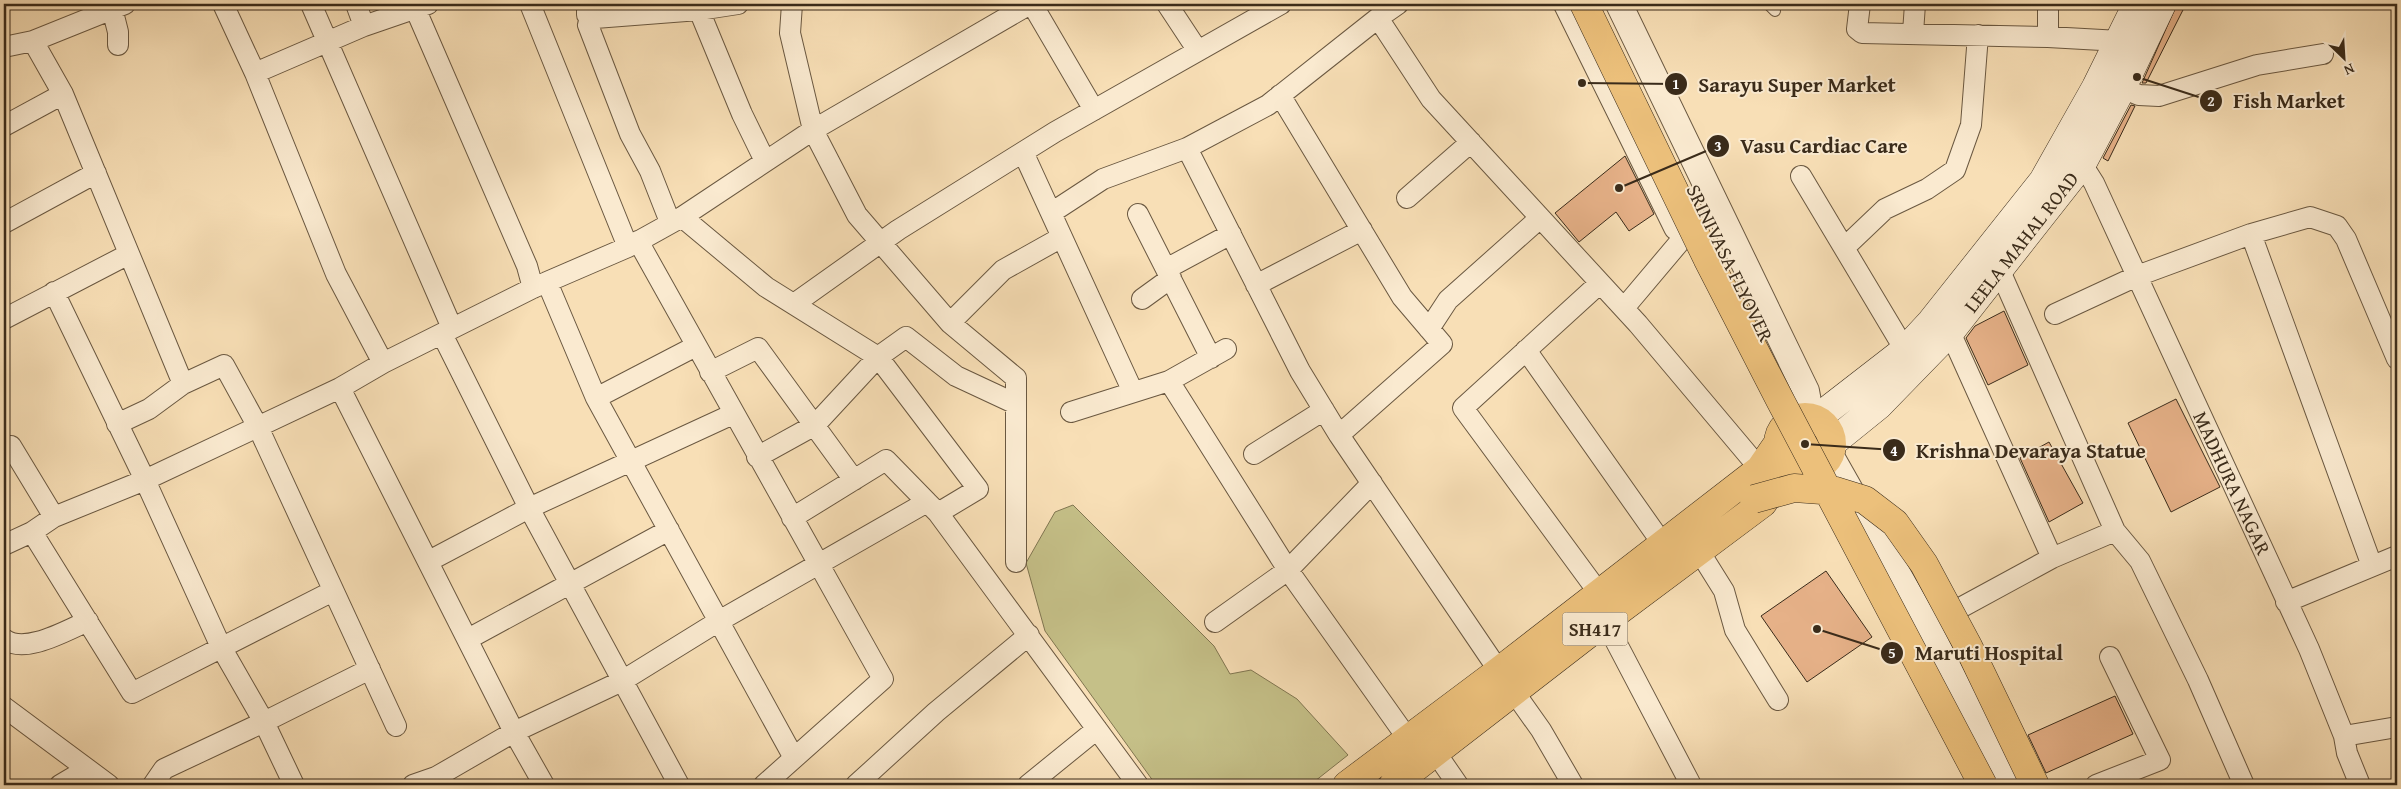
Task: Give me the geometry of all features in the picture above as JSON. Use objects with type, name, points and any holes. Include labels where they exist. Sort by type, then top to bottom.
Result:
[{"type":"main road","name":"SRINIVASA FLYOVER","points":[[1584,4],[1707,258],[1983,785]]},
{"type":"main road","name":"SRINIVASA FLYOVER","points":[[1603,4],[1793,394],[1916,622],[2000,785]]},
{"type":"main road","name":"LEELA MAHAL ROAD","points":[[1814,419],[1905,350],[1932,322],[2043,181],[2078,167],[2120,41],[2137,4]]},
{"type":"main road","name":"LEELA MAHAL ROAD","points":[[1831,449],[1879,405],[1950,332],[2000,271],[2078,167],[2122,88],[2162,4]]},
{"type":"main road","points":[[1796,419],[1814,419],[1830,432],[1831,449],[1816,468],[1788,452],[1796,419]]},
{"type":"main road","name":"SH417","points":[[1393,785],[1436,753],[1599,593],[1662,542],[1760,469],[1788,452]]},
{"type":"main road","name":"SH417","points":[[1347,785],[1408,739],[1507,682],[1605,621],[1700,551],[1763,503],[1788,452]]},
{"type":"main road","points":[[1372,785],[1700,533],[1754,499],[1794,488],[1836,491],[1866,500],[1895,523],[1924,564],[1959,630],[2035,785]]},
{"type":"street","points":[[223,4],[254,74],[336,274],[383,363]]},
{"type":"street","points":[[311,4],[447,331],[529,508],[678,785]]},
{"type":"street","points":[[356,4],[364,26]]},
{"type":"street","points":[[530,4],[633,244],[696,346],[883,679],[794,758],[776,781]]},
{"type":"street","points":[[589,12],[595,18],[699,10],[738,4]]},
{"type":"street","points":[[792,4],[790,33],[813,130],[857,215],[950,323],[1016,378],[1016,562]]},
{"type":"street","points":[[4,545],[32,532],[54,517],[145,480],[258,427],[340,388],[383,363],[540,285],[633,244],[676,220],[813,130],[1031,4],[1094,110]]},
{"type":"street","points":[[1167,4],[1198,51]]},
{"type":"street","points":[[794,304],[881,243],[1023,152],[1281,4]]},
{"type":"street","points":[[1051,213],[1103,179],[1187,148],[1268,105],[1398,4]]},
{"type":"street","points":[[1567,4],[1788,452],[1916,675],[1973,785]]},
{"type":"street","points":[[1620,4],[1806,391],[1814,419]]},
{"type":"street","points":[[1860,4],[1857,29],[1859,32],[2048,36],[2120,41]]},
{"type":"street","points":[[1913,33],[1915,4]]},
{"type":"street","points":[[2048,4],[2048,36]]},
{"type":"street","points":[[6,42],[33,41],[117,5],[118,45]]},
{"type":"street","points":[[254,74],[364,26],[423,5],[527,266],[540,285],[596,398],[794,758]]},
{"type":"street","points":[[699,10],[742,114],[765,161]]},
{"type":"street","points":[[413,785],[436,777],[514,732],[622,681],[719,621],[819,564],[933,507],[978,488],[878,357],[766,287],[676,220],[630,134],[588,25],[589,12]]},
{"type":"street","points":[[1378,18],[1431,99],[1624,308],[1760,469]]},
{"type":"street","points":[[1844,248],[1885,209],[1927,189],[1955,170],[1970,126],[1978,35]]},
{"type":"street","points":[[33,41],[63,94],[183,384]]},
{"type":"street","points":[[2122,88],[2139,96],[2159,96],[2257,65],[2323,54]]},
{"type":"street","points":[[4,126],[63,94]]},
{"type":"street","points":[[1280,95],[1402,297],[1442,344],[1339,435]]},
{"type":"street","points":[[1407,198],[1470,142]]},
{"type":"street","points":[[1187,148],[1300,371],[1339,435],[1541,730],[1573,785]]},
{"type":"street","points":[[1023,152],[1133,392]]},
{"type":"street","name":"MADHURA NAGAR","points":[[2078,167],[2137,276],[2309,649],[2344,736],[2347,753],[2360,785]]},
{"type":"street","points":[[4,223],[96,173]]},
{"type":"street","points":[[1801,176],[1905,350]]},
{"type":"street","points":[[1071,412],[1169,381],[1218,353],[1169,274],[1138,214]]},
{"type":"street","points":[[2055,314],[2137,276],[2251,234],[2310,217],[2337,226],[2346,238],[2397,359]]},
{"type":"street","points":[[1429,329],[1448,300],[1540,218]]},
{"type":"street","points":[[1256,285],[1362,230]]},
{"type":"street","points":[[1142,298],[1169,274],[1231,234]]},
{"type":"street","points":[[2251,234],[2372,566]]},
{"type":"street","points":[[950,323],[1003,270],[1062,237]]},
{"type":"street","points":[[1624,308],[1682,238]]},
{"type":"street","points":[[4,319],[129,254]]},
{"type":"street","points":[[2000,271],[2115,531],[2140,561],[2198,680],[2244,785]]},
{"type":"street","points":[[1599,593],[1463,408],[1600,283]]},
{"type":"street","points":[[54,292],[145,480],[221,647],[264,722],[294,785]]},
{"type":"street","points":[[1950,332],[2052,558]]},
{"type":"street","points":[[757,457],[815,425],[878,357],[906,338],[956,376],[1016,404]]},
{"type":"street","points":[[596,398],[696,346]]},
{"type":"street","points":[[710,372],[758,348],[854,480]]},
{"type":"street","points":[[1526,350],[1662,542]]},
{"type":"street","points":[[117,424],[149,409],[183,384],[224,365],[258,427],[396,726]]},
{"type":"street","points":[[1169,381],[1288,570],[1408,739]]},
{"type":"street","points":[[340,388],[514,732],[544,785]]},
{"type":"street","points":[[1254,454],[1324,410]]},
{"type":"street","points":[[429,561],[529,508],[734,414]]},
{"type":"street","points":[[11,446],[54,517]]},
{"type":"street","points":[[1831,449],[1927,626],[2007,785]]},
{"type":"street","points":[[792,518],[886,460],[933,507],[1138,785]]},
{"type":"street","points":[[1215,622],[1288,570],[1372,484]]},
{"type":"street","points":[[468,639],[669,530]]},
{"type":"street","points":[[1927,626],[2052,558],[2115,531]]},
{"type":"street","points":[[32,532],[132,693],[334,591]]},
{"type":"street","points":[[1700,551],[1724,591],[1735,630],[1778,700]]},
{"type":"street","points":[[2286,602],[2397,556]]},
{"type":"street","points":[[4,639],[16,644],[30,644],[88,621]]},
{"type":"street","points":[[1605,621],[1691,785]]},
{"type":"street","points":[[856,785],[936,712],[1029,635]]},
{"type":"street","points":[[2096,785],[2160,760],[2110,658]]},
{"type":"street","points":[[153,785],[164,769],[370,669]]},
{"type":"street","points":[[4,707],[109,785]]},
{"type":"street","points":[[2344,736],[2397,727]]},
{"type":"street","points":[[1028,785],[1097,729]]},
{"type":"street","points":[[1436,753],[1458,785]]},
{"type":"street","points":[[60,785],[87,769]]},
{"type":"shaded area","points":[[1073,505],[1214,646],[1230,674],[1251,670],[1297,699],[1348,755],[1310,785],[1156,785],[1045,631],[1026,563],[1055,512]]},
{"type":"building","points":[[2177,4],[2186,4],[2146,83],[2142,83]]},
{"type":"building","points":[[2131,105],[2135,106],[2108,161],[2103,158]]},
{"type":"building","points":[[1625,156],[1654,214],[1629,231],[1616,212],[1579,242],[1555,213]]},
{"type":"building","points":[[2004,311],[2028,365],[1988,385],[1966,338],[1975,326]]},
{"type":"building","points":[[2176,399],[2220,487],[2171,512],[2128,423]]},
{"type":"building","points":[[2049,442],[2083,503],[2049,522],[2020,458]]},
{"type":"building","points":[[1826,571],[1872,637],[1807,682],[1761,616]]},
{"type":"building","points":[[2115,696],[2133,734],[2046,773],[2028,735]]},
{"type":"place","name":"Fish Market","points":[[2137,77]]},
{"type":"place","name":"Sarayu Super Market","points":[[1582,83]]},
{"type":"place","name":"Vasu Cardiac Care","points":[[1619,188]]},
{"type":"place","name":"Krishna Devaraya Statue","points":[[1805,444]]},
{"type":"place","name":"Maruti Hospital","points":[[1817,629]]}]
